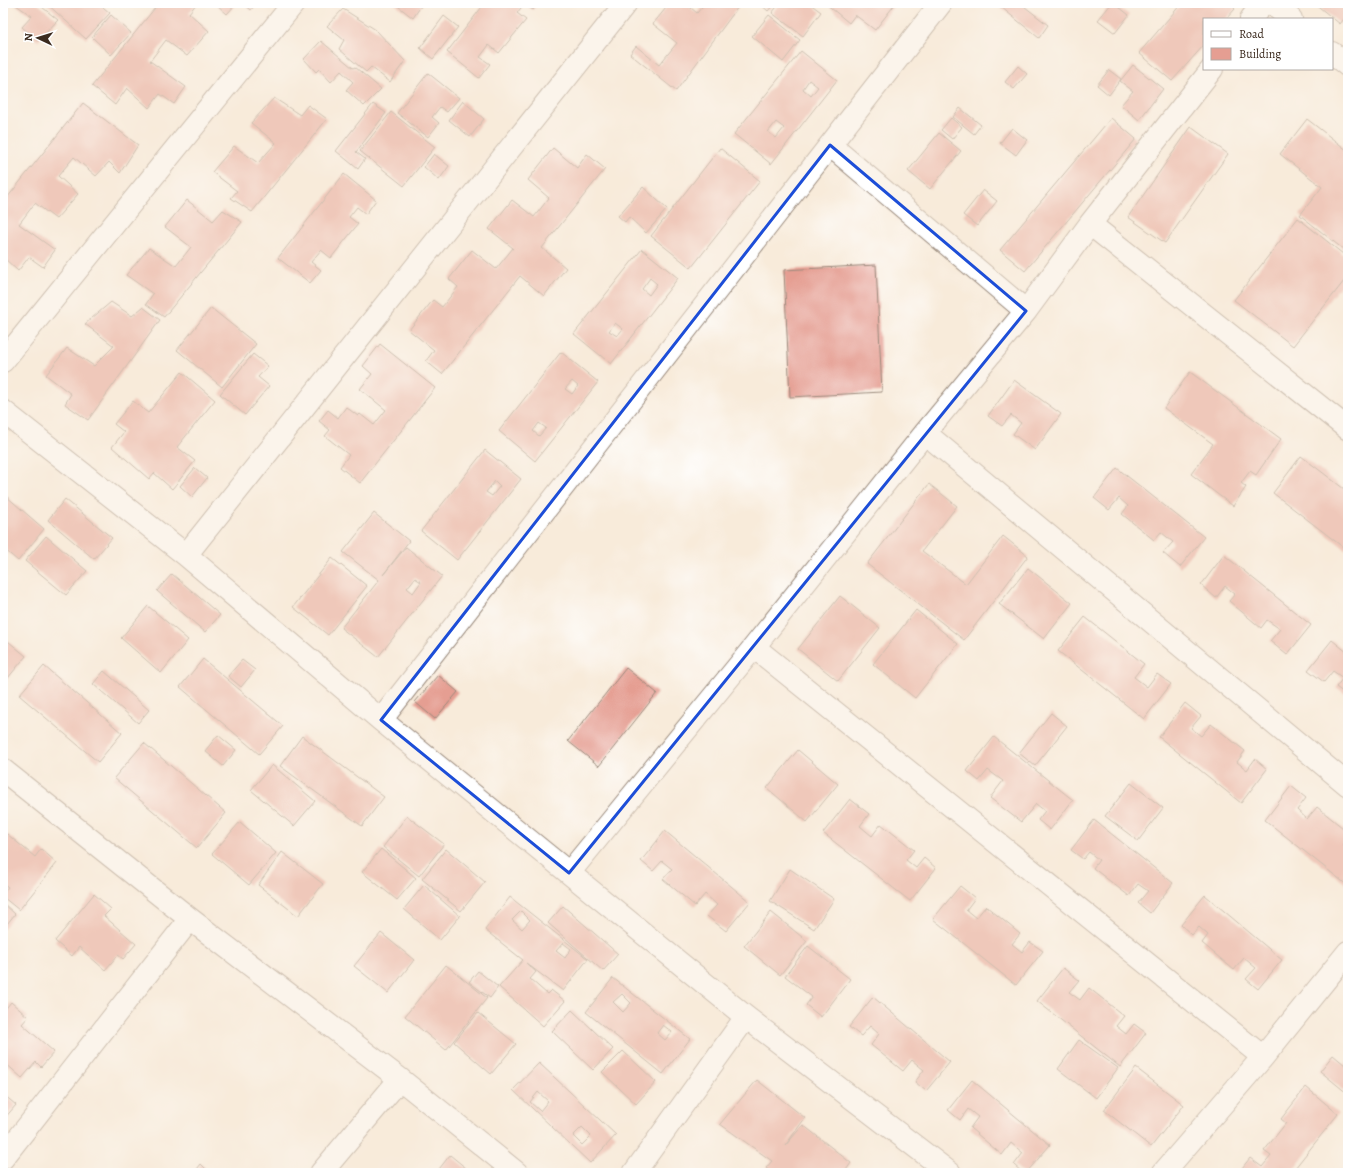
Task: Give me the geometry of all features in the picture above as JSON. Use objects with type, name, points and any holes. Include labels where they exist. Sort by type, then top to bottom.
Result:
[{"type":"street","points":[[3,361],[294,3]]},
{"type":"street","points":[[186,555],[626,3]]},
{"type":"street","points":[[381,720],[941,3]]},
{"type":"street","points":[[1252,18],[1263,3]]},
{"type":"street","points":[[1271,3],[1289,18]]},
{"type":"street","points":[[1333,54],[1348,66]]},
{"type":"street","points":[[569,873],[754,647],[925,433],[1026,310],[1090,224],[1211,70]]},
{"type":"street","points":[[830,145],[1026,310]]},
{"type":"street","points":[[1090,224],[1348,429]]},
{"type":"street","points":[[3,411],[186,555],[381,720],[746,1017],[950,1173]]},
{"type":"street","points":[[925,433],[1348,785]]},
{"type":"street","points":[[754,647],[1263,1057]]},
{"type":"street","points":[[3,771],[190,919],[400,1079],[517,1173]]},
{"type":"street","points":[[3,1158],[190,919]]},
{"type":"street","points":[[1163,1173],[1263,1057],[1348,952]]},
{"type":"street","points":[[634,1173],[746,1017]]},
{"type":"street","points":[[321,1173],[400,1079]]},
{"type":"highlighted area","points":[[830,145],[1026,311],[569,873],[381,720]]},
{"type":"building","points":[[13,3],[37,3],[58,20],[38,41],[22,27],[32,16]]},
{"type":"building","points":[[46,3],[79,3],[84,7],[88,3],[98,3],[110,13],[86,39]]},
{"type":"building","points":[[159,3],[197,3],[189,13],[209,31],[187,56],[166,40],[150,61],[186,87],[174,104],[160,94],[149,108],[127,88],[115,105],[92,86]]},
{"type":"building","points":[[215,3],[237,3],[227,14]]},
{"type":"building","points":[[243,3],[256,3],[251,10]]},
{"type":"building","points":[[394,3],[423,3],[413,18]]},
{"type":"building","points":[[485,3],[538,3],[533,10],[524,4],[517,13],[526,20],[499,53],[489,45],[480,57],[490,64],[479,78],[447,52]]},
{"type":"building","points":[[670,3],[685,3],[697,13],[705,3],[741,3],[676,91],[630,54],[636,46],[659,65],[677,43],[653,24]]},
{"type":"building","points":[[759,3],[775,3],[768,11]]},
{"type":"building","points":[[780,3],[809,3],[821,12],[803,36],[772,13]]},
{"type":"building","points":[[825,3],[896,3],[875,30],[855,15],[849,23]]},
{"type":"building","points":[[996,3],[1020,3],[1048,25],[1039,38]]},
{"type":"building","points":[[1112,3],[1129,15],[1115,33],[1098,20]]},
{"type":"building","points":[[1182,3],[1229,3],[1235,9],[1227,18],[1203,18],[1203,46],[1172,81],[1139,53]]},
{"type":"building","points":[[1314,3],[1348,3],[1348,14],[1340,24]]},
{"type":"building","points":[[343,9],[376,30],[405,61],[390,82],[371,67],[366,72],[339,49],[344,40],[327,26]]},
{"type":"building","points":[[111,15],[131,33],[111,55],[92,37]]},
{"type":"building","points":[[769,15],[800,40],[783,62],[752,36]]},
{"type":"building","points":[[444,16],[458,27],[433,59],[420,48]]},
{"type":"building","points":[[321,41],[381,89],[364,106],[346,90],[353,82],[341,71],[331,82],[319,69],[316,72],[304,59]]},
{"type":"building","points":[[801,51],[837,80],[771,164],[734,134]],"holes":[[[809,80],[818,87],[811,96],[803,89]],[[776,122],[784,128],[776,138],[768,132]]]},
{"type":"building","points":[[1133,65],[1163,89],[1139,120],[1121,105],[1133,91],[1120,81]]},
{"type":"building","points":[[1018,66],[1027,74],[1014,89],[1005,82]]},
{"type":"building","points":[[1109,70],[1121,79],[1109,95],[1097,85]]},
{"type":"building","points":[[428,73],[459,98],[447,112],[440,107],[432,117],[439,123],[428,137],[397,113]]},
{"type":"building","points":[[274,98],[300,115],[308,105],[327,119],[252,212],[231,198],[237,191],[212,172],[234,146],[258,163],[276,143],[251,123]]},
{"type":"building","points":[[463,101],[484,119],[470,137],[449,120]]},
{"type":"building","points":[[83,103],[138,145],[120,173],[109,162],[96,176],[74,157],[58,176],[78,194],[56,219],[35,203],[19,224],[55,250],[43,267],[29,257],[18,271],[3,257],[3,203]]},
{"type":"building","points":[[373,104],[386,113],[356,152],[365,159],[358,169],[336,151]]},
{"type":"building","points":[[960,108],[981,125],[974,134],[953,117]]},
{"type":"building","points":[[391,112],[435,147],[404,186],[360,151]]},
{"type":"building","points":[[951,118],[962,127],[952,139],[941,130]]},
{"type":"building","points":[[1111,118],[1136,139],[1025,271],[1000,250]]},
{"type":"building","points":[[1307,119],[1348,151],[1348,253],[1300,215],[1322,187],[1280,154]]},
{"type":"building","points":[[1191,127],[1228,154],[1165,243],[1128,217]]},
{"type":"building","points":[[1012,128],[1027,140],[1016,155],[1000,143]]},
{"type":"building","points":[[939,133],[961,151],[930,189],[908,171]]},
{"type":"building","points":[[553,148],[577,168],[587,154],[605,169],[542,248],[566,268],[544,296],[520,276],[442,374],[426,361],[434,350],[409,330],[433,300],[442,307],[458,287],[449,279],[472,250],[496,269],[513,248],[489,229],[512,200],[534,217],[549,198],[528,180]]},
{"type":"building","points":[[720,148],[760,181],[691,268],[651,236]]},
{"type":"building","points":[[434,154],[449,166],[439,180],[424,167]]},
{"type":"building","points":[[344,174],[376,200],[366,214],[357,207],[349,217],[358,224],[331,258],[321,250],[311,262],[321,270],[310,283],[278,258]]},
{"type":"building","points":[[643,187],[667,209],[646,233],[629,217],[625,222],[618,216]]},
{"type":"building","points":[[983,190],[997,201],[977,226],[963,215]]},
{"type":"building","points":[[187,200],[213,221],[223,210],[242,222],[164,317],[146,304],[153,294],[126,275],[149,248],[176,266],[191,247],[165,227]]},
{"type":"building","points":[[1298,218],[1348,258],[1348,276],[1293,346],[1234,300]]},
{"type":"building","points":[[642,249],[678,278],[611,364],[574,334]],"holes":[[[650,278],[657,284],[649,295],[642,289]],[[615,323],[623,329],[617,336],[609,331]]]},
{"type":"building","points":[[876,265],[882,392],[790,397],[784,270]]},
{"type":"building","points":[[111,302],[132,316],[143,307],[160,320],[88,420],[65,404],[71,394],[46,375],[67,348],[94,366],[114,346],[85,324]]},
{"type":"building","points":[[211,308],[256,344],[222,387],[177,350]]},
{"type":"building","points":[[380,344],[435,388],[360,483],[340,467],[349,455],[325,436],[330,430],[319,421],[328,410],[338,418],[346,407],[358,416],[360,414],[374,425],[386,410],[360,389],[372,374],[363,366]]},
{"type":"building","points":[[561,352],[598,382],[535,461],[499,431]],"holes":[[[572,381],[578,386],[572,394],[565,389]],[[539,423],[546,428],[539,436],[533,431]]]},
{"type":"building","points":[[253,354],[268,366],[258,377],[269,386],[245,415],[220,394]]},
{"type":"building","points":[[182,372],[215,400],[177,447],[195,461],[172,489],[154,473],[149,479],[112,447],[124,432],[114,424],[133,401],[148,413]]},
{"type":"building","points":[[1190,372],[1281,439],[1256,475],[1250,471],[1241,483],[1246,487],[1233,506],[1191,474],[1213,444],[1164,408]]},
{"type":"building","points":[[1014,380],[1061,414],[1035,450],[1013,434],[1021,423],[1011,415],[1002,426],[988,416]]},
{"type":"building","points":[[485,450],[521,479],[457,560],[421,531]],"holes":[[[495,481],[500,486],[492,496],[486,492]]]},
{"type":"building","points":[[1301,456],[1348,492],[1348,551],[1273,493]]},
{"type":"building","points":[[195,468],[207,478],[192,497],[180,486]]},
{"type":"building","points":[[1117,468],[1204,537],[1180,567],[1163,553],[1173,542],[1161,532],[1154,540],[1122,514],[1128,506],[1119,498],[1109,510],[1094,498]]},
{"type":"building","points":[[929,484],[957,506],[922,551],[966,584],[1003,536],[1028,556],[964,640],[867,564]]},
{"type":"building","points":[[6,496],[44,529],[18,561],[3,548],[3,500]]},
{"type":"building","points":[[65,499],[112,538],[94,559],[48,520]]},
{"type":"building","points":[[374,513],[409,541],[383,575],[406,547],[442,576],[378,657],[341,628],[379,580],[343,552]],"holes":[[[415,578],[421,582],[413,593],[407,588]]]},
{"type":"building","points":[[46,536],[87,571],[66,595],[25,561]]},
{"type":"building","points":[[1224,555],[1311,625],[1287,655],[1270,641],[1280,629],[1267,620],[1261,628],[1229,601],[1235,594],[1225,586],[1216,598],[1201,585]]},
{"type":"building","points":[[332,558],[367,586],[328,635],[293,607]]},
{"type":"building","points":[[1028,568],[1072,603],[1044,639],[999,604]]},
{"type":"building","points":[[172,574],[220,615],[205,632],[157,591]]},
{"type":"building","points":[[840,596],[880,628],[838,681],[798,649]]},
{"type":"building","points":[[148,606],[188,640],[161,673],[121,638]]},
{"type":"building","points":[[916,610],[958,644],[915,698],[873,664]]},
{"type":"building","points":[[1085,617],[1144,664],[1134,677],[1147,687],[1157,674],[1171,684],[1144,719],[1058,651]]},
{"type":"building","points":[[3,637],[26,656],[3,684]]},
{"type":"building","points":[[1332,640],[1348,653],[1348,696],[1336,687],[1343,678],[1333,671],[1324,682],[1308,670]]},
{"type":"building","points":[[203,659],[283,726],[259,754],[180,687]]},
{"type":"building","points":[[242,660],[255,670],[241,687],[228,676]]},
{"type":"building","points":[[44,666],[122,733],[98,762],[19,695]]},
{"type":"building","points":[[626,668],[657,693],[599,766],[568,741]]},
{"type":"building","points":[[104,671],[149,710],[138,723],[93,684]]},
{"type":"building","points":[[438,675],[458,692],[435,719],[415,702]]},
{"type":"building","points":[[1185,703],[1201,716],[1191,728],[1201,736],[1211,724],[1245,751],[1237,762],[1247,770],[1255,759],[1267,769],[1241,803],[1159,737]]},
{"type":"building","points":[[1051,713],[1067,726],[1035,766],[1019,753]]},
{"type":"building","points":[[218,735],[236,750],[223,766],[205,751]]},
{"type":"building","points":[[302,736],[384,797],[362,826],[280,766]]},
{"type":"building","points":[[994,737],[1073,800],[1050,830],[1038,820],[1045,811],[1036,804],[1021,822],[990,798],[1003,781],[988,770],[979,781],[967,771]]},
{"type":"building","points":[[144,743],[226,813],[197,848],[114,778]]},
{"type":"building","points":[[798,750],[838,784],[807,822],[767,788]]},
{"type":"building","points":[[272,765],[315,801],[294,826],[251,790]]},
{"type":"building","points":[[1131,783],[1163,808],[1138,841],[1105,816]]},
{"type":"building","points":[[1291,786],[1306,798],[1297,810],[1307,819],[1317,807],[1348,832],[1348,839],[1343,845],[1348,848],[1347,885],[1265,820]]},
{"type":"building","points":[[850,799],[869,814],[860,826],[872,836],[881,824],[914,850],[906,860],[916,868],[924,858],[936,868],[910,901],[823,833]]},
{"type":"building","points":[[407,816],[444,844],[419,876],[383,847]]},
{"type":"building","points":[[1094,820],[1173,883],[1150,913],[1138,903],[1148,891],[1138,884],[1129,896],[1093,868],[1099,860],[1089,852],[1083,859],[1071,850]]},
{"type":"building","points":[[240,822],[276,853],[249,885],[212,854]]},
{"type":"building","points":[[665,831],[750,902],[726,931],[707,916],[717,905],[705,894],[695,906],[663,879],[672,869],[662,861],[653,871],[641,861]]},
{"type":"building","points":[[7,834],[35,857],[41,849],[57,863],[19,910],[3,897],[3,894],[8,887],[3,883],[3,839]]},
{"type":"building","points":[[381,849],[416,878],[397,900],[362,872]]},
{"type":"building","points":[[446,849],[485,882],[461,911],[422,879]]},
{"type":"building","points":[[282,852],[323,884],[298,916],[258,885]]},
{"type":"building","points":[[790,869],[834,899],[814,929],[770,901]]},
{"type":"building","points":[[424,885],[460,916],[440,940],[404,909]]},
{"type":"building","points":[[960,886],[975,898],[966,910],[976,918],[986,906],[1020,934],[1012,944],[1022,952],[1030,942],[1043,951],[1016,985],[933,919]]},
{"type":"building","points":[[94,894],[111,909],[104,916],[136,944],[123,959],[118,955],[105,970],[79,947],[72,956],[55,941]]},
{"type":"building","points":[[1205,895],[1282,960],[1258,989],[1246,979],[1256,968],[1244,958],[1234,970],[1202,943],[1208,935],[1199,927],[1192,935],[1181,925]]},
{"type":"building","points":[[510,897],[588,959],[563,991],[526,963],[536,972],[530,979],[547,994],[551,990],[565,1001],[543,1026],[499,987],[523,960],[485,930]],"holes":[[[521,911],[530,920],[522,929],[512,920]],[[563,943],[571,949],[565,958],[556,951]]]},
{"type":"building","points":[[3,903],[15,914],[3,929]]},
{"type":"building","points":[[563,906],[618,954],[603,971],[548,923]]},
{"type":"building","points":[[771,912],[807,941],[780,975],[744,946]]},
{"type":"building","points":[[381,933],[414,960],[388,993],[354,966]]},
{"type":"building","points":[[808,946],[850,979],[821,1017],[806,1005],[812,997],[785,976]]},
{"type":"building","points":[[446,965],[487,998],[446,1050],[405,1016]]},
{"type":"building","points":[[1063,968],[1079,980],[1069,992],[1080,1000],[1089,988],[1124,1016],[1116,1026],[1126,1034],[1134,1024],[1146,1033],[1120,1067],[1037,1001]]},
{"type":"building","points":[[478,971],[498,987],[490,998],[469,982]]},
{"type":"building","points":[[613,978],[690,1039],[663,1074],[586,1012]],"holes":[[[622,994],[631,1003],[623,1012],[613,1002]],[[663,1025],[672,1032],[665,1040],[657,1033]]]},
{"type":"building","points":[[873,997],[950,1062],[926,1091],[915,1082],[924,1070],[912,1060],[903,1071],[871,1045],[879,1034],[870,1026],[861,1036],[849,1027]]},
{"type":"building","points":[[11,1002],[28,1017],[22,1024],[54,1052],[41,1067],[36,1062],[22,1078],[3,1061],[3,1012]]},
{"type":"building","points":[[572,1010],[613,1049],[593,1070],[552,1031]]},
{"type":"building","points":[[478,1013],[516,1044],[491,1074],[454,1042]]},
{"type":"building","points":[[1079,1040],[1118,1068],[1096,1098],[1058,1069]]},
{"type":"building","points":[[623,1051],[656,1082],[636,1104],[602,1072]]},
{"type":"building","points":[[1333,1055],[1345,1065],[1348,1061],[1348,1094],[1320,1071]]},
{"type":"building","points":[[539,1063],[616,1135],[590,1163],[513,1090]],"holes":[[[538,1092],[548,1101],[540,1111],[530,1102]],[[582,1127],[591,1136],[582,1145],[573,1136]]]},
{"type":"building","points":[[1136,1068],[1184,1105],[1151,1147],[1104,1110]]},
{"type":"building","points":[[757,1080],[805,1118],[785,1146],[803,1125],[851,1163],[844,1173],[772,1173],[766,1168],[772,1161],[720,1124]]},
{"type":"building","points":[[972,1080],[1050,1145],[1026,1173],[1023,1173],[1014,1165],[1023,1153],[1011,1143],[1002,1155],[970,1128],[978,1117],[968,1109],[960,1120],[948,1110]]},
{"type":"building","points":[[1306,1087],[1338,1114],[1291,1173],[1238,1173],[1250,1158],[1262,1167],[1271,1156],[1264,1151],[1286,1123],[1281,1119]]},
{"type":"building","points":[[3,1094],[16,1105],[3,1120]]},
{"type":"building","points":[[450,1155],[472,1173],[436,1173]]},
{"type":"building","points":[[201,1164],[210,1173],[194,1173]]}]
